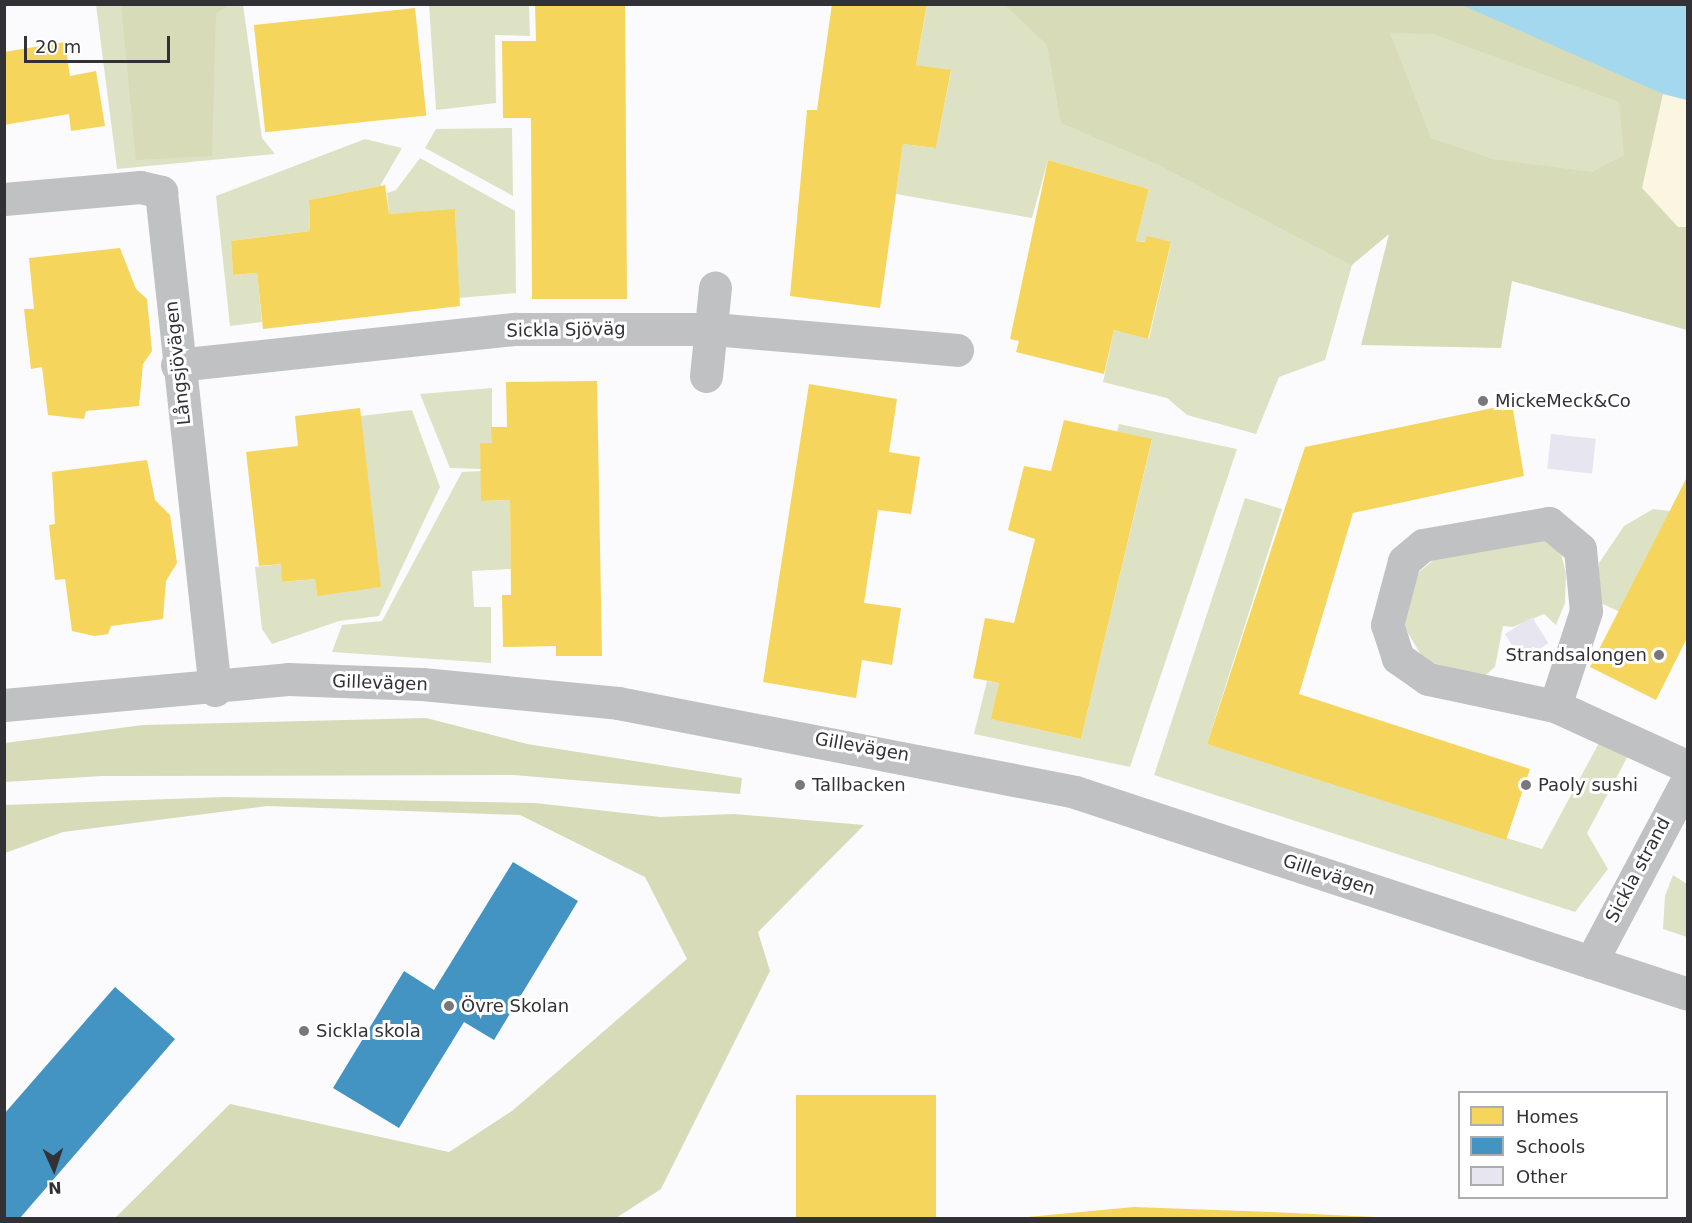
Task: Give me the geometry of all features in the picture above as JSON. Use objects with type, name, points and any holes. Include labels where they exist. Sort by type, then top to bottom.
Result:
[{"type":"street","name":"Långsjövägen","points":[[4,200],[140,187],[161,192],[177,365],[215,690]]},
{"type":"street","points":[[706,376],[713,329],[715,287]]},
{"type":"street","name":"Sickla Sjöväg","points":[[177,365],[516,329],[713,329],[957,350]]},
{"type":"street","points":[[1555,706],[1586,611],[1580,549],[1549,523],[1423,545],[1404,561],[1386,625],[1398,658],[1428,679],[1555,706],[1688,767]]},
{"type":"street","name":"Gillevägen","points":[[4,705],[215,690],[288,679],[329,680],[618,703],[941,761],[1075,792],[1688,994]]},
{"type":"street","name":"Sickla strand","points":[[1591,962],[1688,779]]},
{"type":"green space","points":[[96,5],[243,5],[262,138],[275,154],[117,169]]},
{"type":"green space","points":[[121,5],[229,5],[216,14],[212,156],[136,160]]},
{"type":"green space","points":[[429,5],[529,5],[530,36],[495,35],[496,103],[436,110]]},
{"type":"green space","points":[[927,5],[1449,5],[1639,84],[1642,188],[1390,233],[1352,265],[1325,360],[1279,377],[1256,434],[1187,415],[1167,398],[1103,382],[1114,330],[1149,339],[1171,243],[1136,241],[1149,189],[1048,160],[1032,218],[896,194],[903,144],[936,148],[951,71],[916,65]]},
{"type":"green space","points":[[1005,5],[1482,5],[1663,94],[1687,100],[1687,330],[1512,281],[1501,348],[1361,345],[1389,234],[1351,265],[1157,164],[1061,123],[1047,45]],"holes":[[[1390,33],[1433,34],[1619,102],[1624,155],[1592,172],[1492,159],[1431,138]]]},
{"type":"green space","points":[[512,128],[513,196],[425,148],[436,129]]},
{"type":"green space","points":[[365,139],[402,148],[380,186],[309,200],[310,231],[231,241],[233,275],[257,273],[262,322],[230,326],[216,196]]},
{"type":"green space","points":[[420,158],[515,211],[516,293],[459,298],[455,210],[389,214],[387,193],[396,190]]},
{"type":"green space","points":[[492,388],[492,443],[480,444],[481,469],[450,468],[420,394]]},
{"type":"green space","points":[[412,410],[440,487],[379,616],[339,621],[272,644],[262,629],[255,567],[281,564],[283,582],[315,579],[317,596],[361,416]]},
{"type":"green space","points":[[1119,424],[1237,449],[1130,767],[974,734],[987,681],[999,683],[992,719],[1081,739],[1152,440],[1117,432]]},
{"type":"green space","points":[[481,471],[481,501],[510,500],[511,569],[472,571],[474,607],[491,607],[491,663],[332,652],[342,625],[382,621],[462,472]]},
{"type":"green space","points":[[1245,498],[1282,509],[1207,744],[1542,849],[1600,741],[1629,754],[1587,833],[1608,869],[1575,912],[1154,775]]},
{"type":"green space","points":[[1653,509],[1670,511],[1620,612],[1596,601],[1599,563],[1624,526]]},
{"type":"green space","points":[[1545,537],[1560,549],[1566,574],[1565,603],[1556,625],[1544,614],[1513,627],[1503,626],[1495,667],[1482,678],[1424,660],[1405,628],[1405,609],[1419,572],[1437,557]]},
{"type":"green space","points":[[426,718],[527,744],[742,778],[740,794],[514,775],[102,776],[5,782],[5,743],[143,725]]},
{"type":"green space","points":[[224,797],[535,803],[660,817],[734,814],[864,825],[758,932],[770,971],[661,1189],[616,1218],[115,1218],[230,1104],[449,1152],[512,1111],[687,959],[645,877],[520,815],[267,806],[63,832],[5,853],[5,805]]},
{"type":"green space","points":[[1673,875],[1687,884],[1687,937],[1663,929],[1665,896]]},
{"type":"sand","points":[[1663,94],[1687,100],[1687,227],[1678,227],[1642,188]]},
{"type":"water","points":[[1462,5],[1687,5],[1687,100],[1663,94]]},
{"type":"building: Homes","points":[[535,4],[625,4],[627,299],[532,299],[531,118],[503,118],[502,41],[536,41]]},
{"type":"building: Homes","points":[[832,4],[927,4],[916,65],[951,70],[936,148],[903,144],[880,308],[790,296],[807,110],[817,110]]},
{"type":"building: Homes","points":[[415,8],[426,115],[265,132],[254,25]]},
{"type":"building: Homes","points":[[65,42],[70,76],[96,71],[105,126],[71,131],[69,114],[4,125],[4,52]]},
{"type":"building: Homes","points":[[1048,160],[1149,189],[1136,241],[1145,242],[1147,236],[1171,242],[1148,339],[1114,330],[1104,374],[1016,352],[1019,341],[1010,339]]},
{"type":"building: Homes","points":[[385,185],[389,214],[455,209],[460,306],[263,329],[257,273],[233,275],[231,241],[310,231],[309,200]]},
{"type":"building: Homes","points":[[120,248],[136,289],[147,299],[152,351],[143,364],[139,406],[86,411],[84,419],[48,415],[42,367],[31,369],[24,309],[34,309],[29,258]]},
{"type":"building: Homes","points":[[597,381],[602,656],[556,656],[556,646],[503,647],[502,595],[511,595],[510,500],[481,501],[480,443],[492,443],[491,427],[507,427],[506,382]]},
{"type":"building: Homes","points":[[809,384],[897,399],[889,452],[920,457],[911,514],[878,510],[864,603],[901,608],[892,665],[862,660],[856,698],[763,682]]},
{"type":"building: Homes","points":[[1512,404],[1524,476],[1353,513],[1299,694],[1530,769],[1506,840],[1207,744],[1305,447]]},
{"type":"building: Homes","points":[[360,408],[381,587],[317,596],[315,579],[282,582],[281,564],[259,566],[246,452],[298,446],[295,416]]},
{"type":"building: Homes","points":[[1064,420],[1152,439],[1081,739],[991,719],[999,683],[973,678],[985,618],[1014,623],[1035,539],[1008,530],[1024,466],[1051,471]]},
{"type":"building: Homes","points":[[147,460],[155,500],[170,515],[177,563],[166,581],[163,619],[111,626],[108,634],[94,636],[72,631],[65,579],[55,580],[49,525],[55,524],[52,472]]},
{"type":"building: Homes","points":[[1688,475],[1688,636],[1656,700],[1590,667]]},
{"type":"building: Homes","points":[[796,1095],[936,1095],[936,1218],[796,1218]]},
{"type":"building: Homes","points":[[1134,1207],[1271,1212],[1375,1217],[1017,1218]]},
{"type":"building: Schools","name":"Övre Skolan","points":[[513,862],[578,901],[494,1040],[464,1022],[399,1128],[333,1088],[404,971],[434,990]]},
{"type":"building: Schools","points":[[115,987],[175,1039],[20,1218],[4,1218],[4,1114]]},
{"type":"building: Other","points":[[1551,434],[1596,439],[1592,474],[1547,469]]},
{"type":"building: Other","points":[[1532,617],[1548,643],[1521,660],[1505,634]]},
{"type":"place","name":"MickeMeck&Co","points":[[1483,401]]},
{"type":"place","name":"Strandsalongen","points":[[1659,655]]},
{"type":"place","name":"Tallbacken","points":[[800,785]]},
{"type":"place","name":"Paoly sushi","points":[[1526,785]]},
{"type":"place","name":"Övre Skolan","points":[[449,1006]]},
{"type":"place","name":"Sickla skola","points":[[304,1031]]}]
